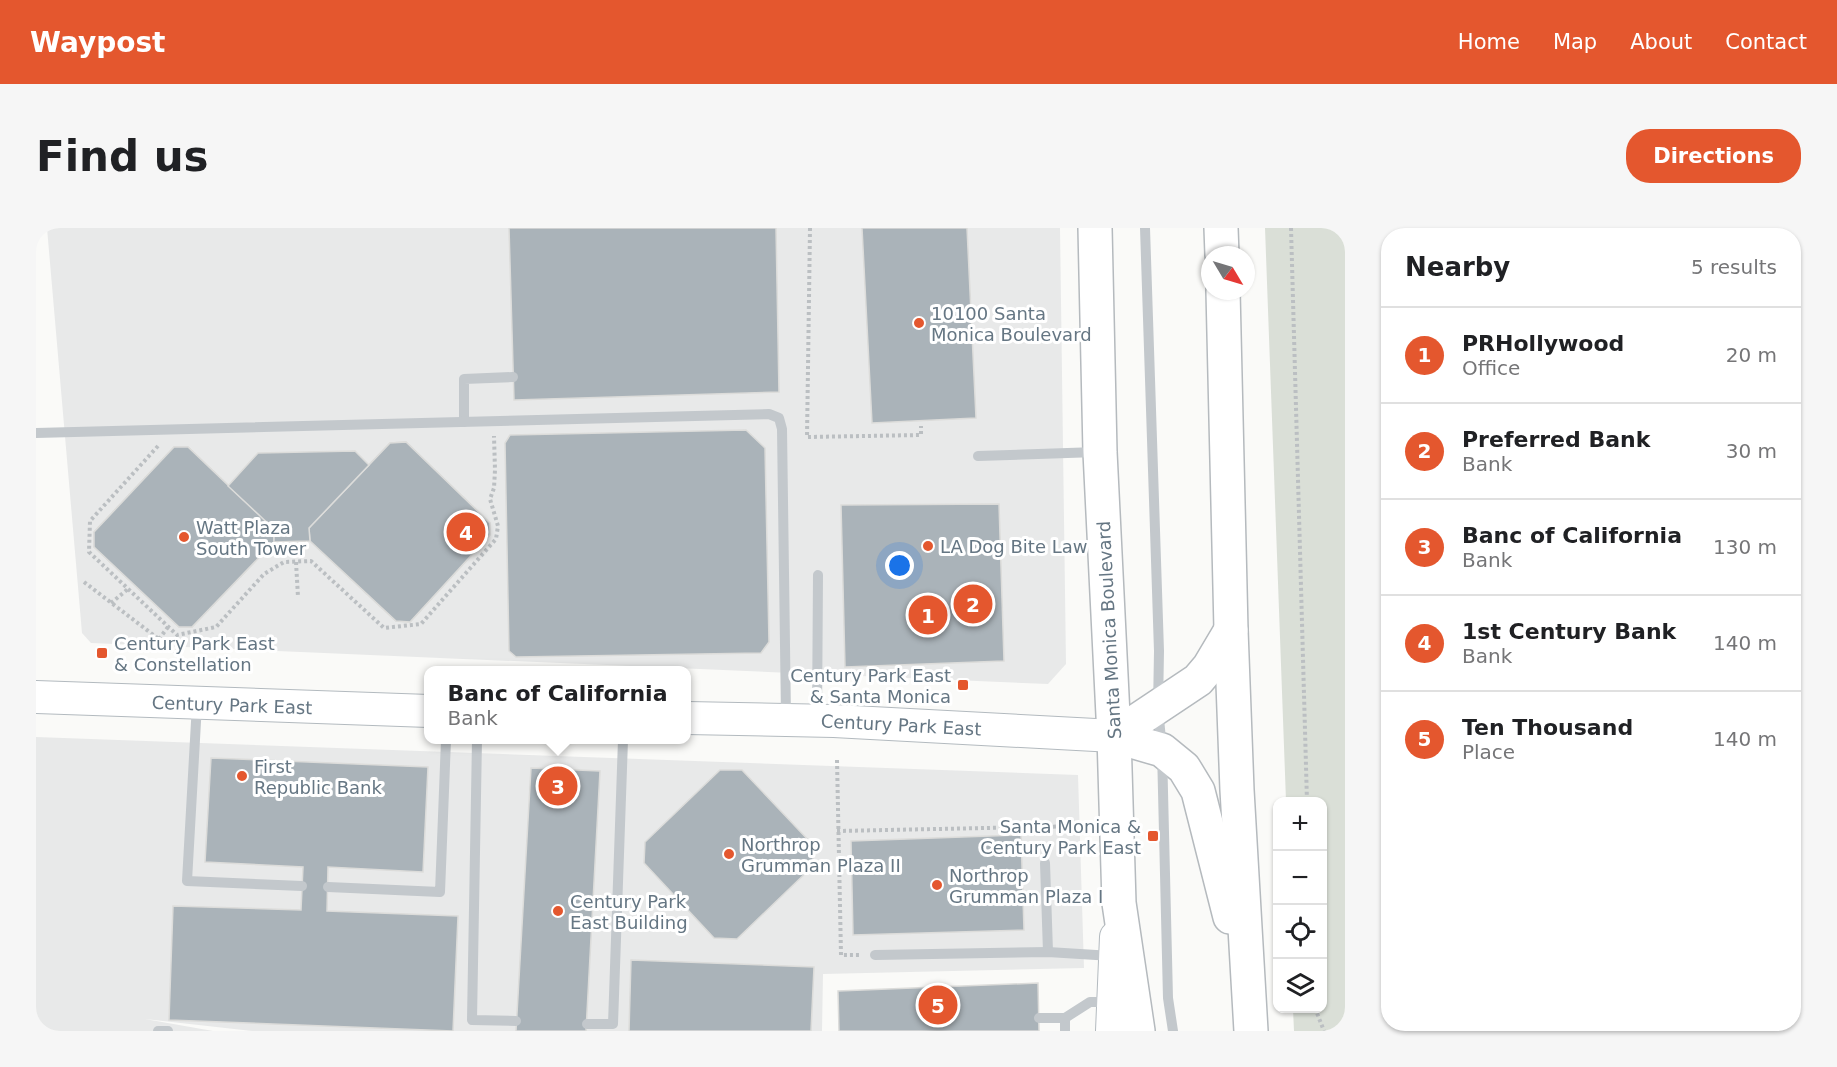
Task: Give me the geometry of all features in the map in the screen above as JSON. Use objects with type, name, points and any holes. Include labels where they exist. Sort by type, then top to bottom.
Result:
[{"type":"main road","name":"Santa Monica Boulevard","points":[[1095,228],[1100,452],[1114,736],[1119,903],[1138,1031]]},
{"type":"main road","points":[[1221,228],[1222,246]]},
{"type":"main road","points":[[1223,300],[1237,790],[1251,1031]]},
{"type":"main road","points":[[1114,736],[1198,680],[1209,667],[1231,630]]},
{"type":"main road","name":"Century Park East","points":[[36,697],[424,711]]},
{"type":"main road","name":"Century Park East","points":[[691,718],[817,721],[1114,736]]},
{"type":"main road","points":[[1114,736],[1162,750],[1184,768],[1198,791],[1249,992]]},
{"type":"main road","points":[[1112,1016],[1119,903]]},
{"type":"lane","points":[[1145,228],[1168,998],[1173,1031]]},
{"type":"lane","points":[[464,422],[464,379],[513,377]]},
{"type":"lane","points":[[36,433],[769,414],[779,418],[782,429],[786,720]]},
{"type":"lane","points":[[978,456],[1100,452]]},
{"type":"lane","points":[[817,721],[818,575]]},
{"type":"lane","points":[[197,704],[187,881],[302,886]]},
{"type":"lane","points":[[328,887],[441,892],[446,744]]},
{"type":"lane","points":[[477,744],[471,1020],[516,1021]]},
{"type":"lane","points":[[587,1024],[613,1024],[623,744]]},
{"type":"lane","points":[[1045,863],[1048,952]]},
{"type":"lane","points":[[875,955],[1048,952],[1115,956]]},
{"type":"lane","points":[[1039,1018],[1065,1018],[1090,1002],[1112,1016]]},
{"type":"lane","points":[[1065,1018],[1065,1031]]},
{"type":"lane","points":[[158,1031],[168,1031]]},
{"type":"path","points":[[810,228],[807,437],[921,435],[921,426]]},
{"type":"path","points":[[1291,228],[1307,797]]},
{"type":"path","points":[[173,429],[90,521],[89,552],[177,635],[216,627],[264,574],[284,562],[311,561],[384,628],[421,624],[496,539],[498,526],[490,500],[494,488],[495,470],[493,421]]},
{"type":"path","points":[[296,562],[298,597]]},
{"type":"path","points":[[84,582],[177,653]]},
{"type":"path","points":[[111,603],[128,589]]},
{"type":"path","points":[[159,639],[168,627]]},
{"type":"path","points":[[837,760],[841,955],[875,955]]},
{"type":"path","points":[[837,831],[1085,826]]},
{"type":"path","points":[[1317,1013],[1324,1031]]},
{"type":"shaded area","points":[[47,228],[1060,228],[1066,664],[1048,684],[691,669],[691,666],[628,666],[91,643],[82,633]]},
{"type":"shaded area","points":[[1265,228],[1345,228],[1345,1031],[1294,1031],[1293,1013],[1327,1013],[1327,797],[1286,797]]},
{"type":"shaded area","points":[[36,737],[1078,775],[1084,968],[823,974],[822,1031],[252,1031],[145,1019],[213,1031],[36,1031]]},
{"type":"building","points":[[509,228],[776,228],[779,392],[514,400]]},
{"type":"building","name":"10100 Santa Monica Boulevard","points":[[862,228],[967,228],[976,418],[872,423]]},
{"type":"building","points":[[746,430],[765,448],[769,642],[761,653],[516,657],[509,651],[505,443],[510,435]]},
{"type":"building","points":[[406,442],[490,523],[490,535],[410,622],[396,621],[310,541],[309,528],[390,443]]},
{"type":"building","points":[[406,442],[490,523],[490,535],[410,622],[396,621],[310,541],[309,528],[390,443]]},
{"type":"building","name":"Watt Plaza South Tower","points":[[174,447],[188,447],[274,529],[274,542],[192,627],[179,627],[94,547],[94,532]]},
{"type":"building","name":"Watt Plaza South Tower","points":[[174,447],[188,447],[274,529],[274,542],[192,627],[179,627],[94,547],[94,532]]},
{"type":"building","points":[[355,451],[369,465],[309,528],[310,541],[274,542],[274,529],[228,486],[258,453]]},
{"type":"building","points":[[999,504],[1004,661],[845,667],[841,505]]},
{"type":"building","points":[[211,758],[428,767],[423,872],[328,867],[327,911],[458,916],[453,1031],[169,1020],[173,906],[301,910],[303,867],[205,862]]},
{"type":"building","name":"Century Park East Building","points":[[531,768],[600,771],[586,1031],[516,1031]]},
{"type":"building","name":"Northrop Grumman Plaza II","points":[[720,770],[742,770],[813,845],[813,866],[737,939],[714,938],[644,863],[645,842]]},
{"type":"building","name":"Northrop Grumman Plaza I","points":[[1021,835],[1024,930],[853,935],[851,841]]},
{"type":"building","points":[[631,960],[814,967],[811,1031],[629,1031]]},
{"type":"building","points":[[1038,983],[1039,1031],[839,1031],[838,991]]},
{"type":"place","name":"10100 Santa Monica Boulevard","points":[[919,323]]},
{"type":"place","name":"1st Century Bank","points":[[466,532]]},
{"type":"place","name":"Watt Plaza South Tower","points":[[184,537]]},
{"type":"place","name":"LA Dog Bite Law","points":[[928,546]]},
{"type":"place","name":"Preferred Bank","points":[[973,604]]},
{"type":"place","name":"PRHollywood","points":[[928,615]]},
{"type":"place","name":"Century Park East & Constellation","points":[[102,653]]},
{"type":"place","name":"Century Park East & Santa Monica","points":[[963,685]]},
{"type":"place","name":"First Republic Bank","points":[[242,776]]},
{"type":"place","name":"Banc of California","points":[[558,786]]},
{"type":"place","name":"Santa Monica & Century Park East","points":[[1153,836]]},
{"type":"place","name":"Northrop Grumman Plaza II","points":[[729,854]]},
{"type":"place","name":"Northrop Grumman Plaza I","points":[[937,885]]},
{"type":"place","name":"Century Park East Building","points":[[558,911]]},
{"type":"place","name":"Ten Thousand","points":[[938,1005]]}]
